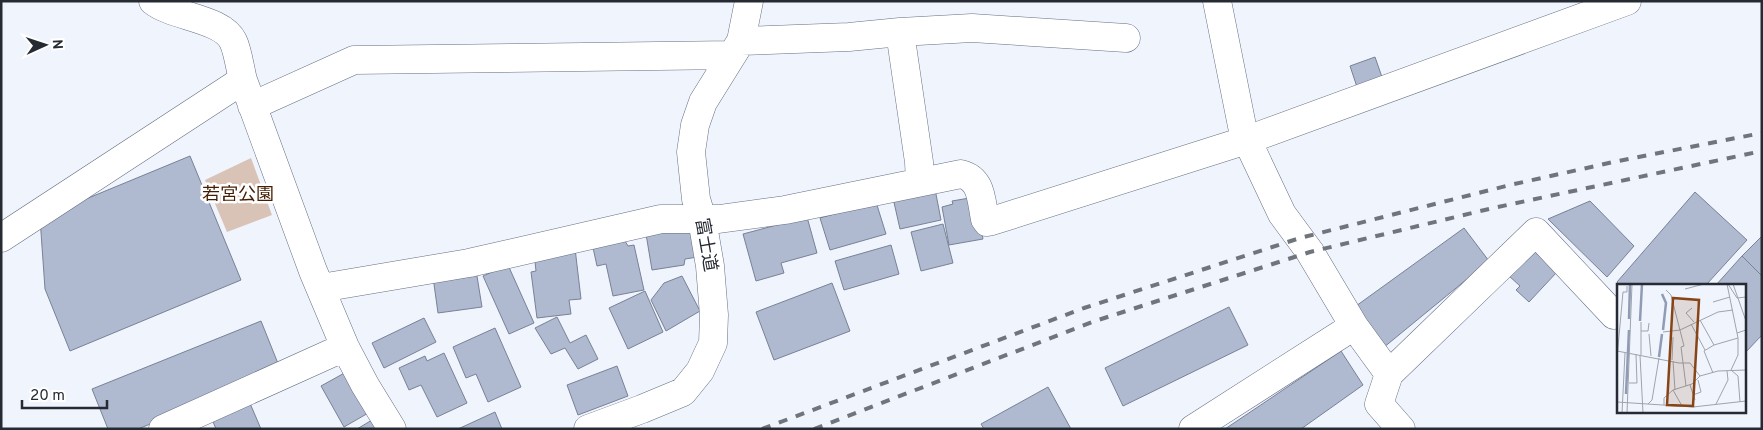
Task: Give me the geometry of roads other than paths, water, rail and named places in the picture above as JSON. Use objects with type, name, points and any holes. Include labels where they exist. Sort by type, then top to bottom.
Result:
[{"type":"street","points":[[153,1],[182,16],[221,29],[233,40],[252,106],[345,348],[392,429]]},
{"type":"street","name":"富士道","points":[[588,429],[683,392],[700,371],[713,342],[714,315],[710,266],[702,219],[696,199],[691,152],[695,125],[703,102],[737,48],[749,1]]},
{"type":"street","points":[[1217,1],[1242,126],[1247,140],[1282,214],[1310,252],[1354,326],[1389,374]]},
{"type":"street","points":[[321,288],[469,263],[661,219],[719,219],[786,210],[961,174],[970,176],[977,184],[985,219],[987,222],[992,221],[1247,140],[1627,1]]},
{"type":"street","points":[[252,106],[354,60],[737,48],[900,32],[972,28],[1126,38]]},
{"type":"street","points":[[900,32],[919,162],[920,182]]},
{"type":"street","points":[[1,238],[243,80]]},
{"type":"street","points":[[1401,429],[1379,404],[1389,374],[1536,232],[1614,315]]},
{"type":"street","points":[[1193,429],[1354,326]]},
{"type":"street","points":[[163,429],[191,424],[345,348]]},
{"type":"railway","points":[[762,429],[1084,308],[1300,238],[1510,185],[1618,161],[1762,133]]},
{"type":"railway","points":[[814,429],[1095,321],[1310,252],[1493,208],[1762,151]]},
{"type":"park label","name":"若宮公園","points":[[238,195]]}]
